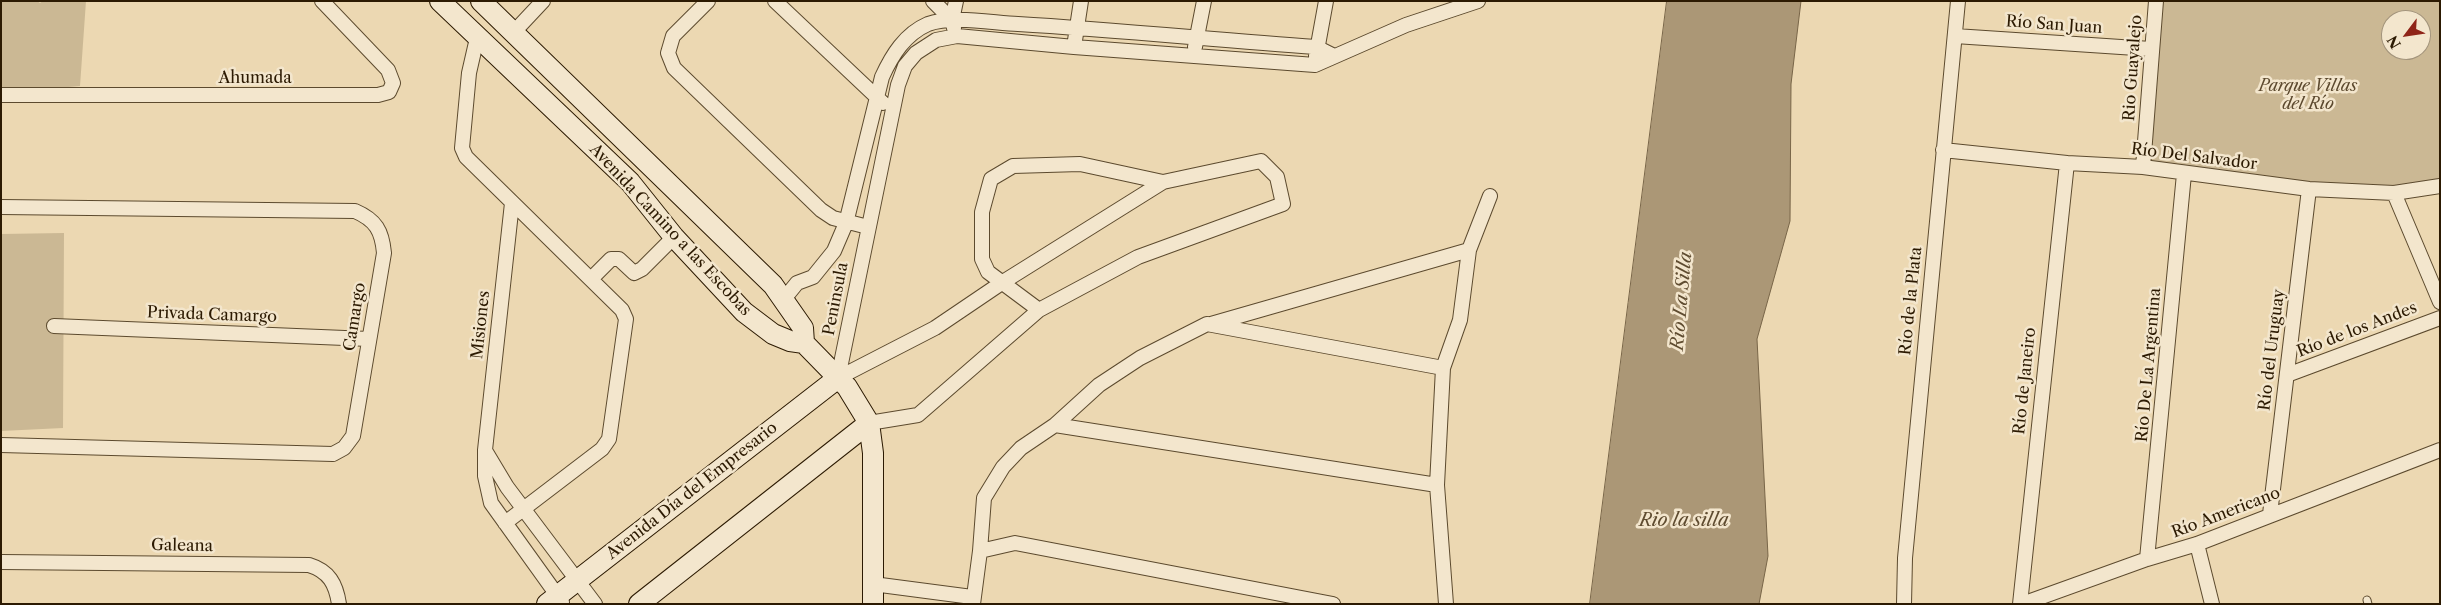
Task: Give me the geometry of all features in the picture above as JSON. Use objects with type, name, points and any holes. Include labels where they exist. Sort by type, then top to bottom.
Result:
[{"type":"street","name":"Ahumada","points":[[1,94],[378,96],[389,92],[393,82],[388,70],[322,1]]},
{"type":"street","name":"Avenida Camino a las Escobas","points":[[440,1],[630,182],[674,237],[744,312],[773,334],[790,341],[804,343],[803,328],[784,299],[481,1]]},
{"type":"street","points":[[513,33],[544,1]]},
{"type":"street","points":[[708,1],[673,36],[668,53],[674,68],[821,210],[833,218],[846,223],[868,227]]},
{"type":"street","points":[[775,1],[893,111]]},
{"type":"street","points":[[933,1],[952,20],[957,36]]},
{"type":"street","points":[[952,20],[956,1]]},
{"type":"street","points":[[1074,47],[1081,1]]},
{"type":"street","points":[[1193,55],[1204,1]]},
{"type":"street","points":[[1326,1],[1316,47],[1315,64],[1453,5],[1478,1]]},
{"type":"street","name":"Río de la Plata","points":[[1904,604],[1904,558],[1958,1]]},
{"type":"street","name":"Rio Guayalejo","points":[[2143,167],[2156,1]]},
{"type":"street","name":"Peninsula","points":[[784,299],[798,283],[813,277],[834,251],[846,223],[882,77],[892,55],[907,38],[928,24],[952,20],[1076,27],[1316,47]]},
{"type":"street","name":"Peninsula","points":[[838,378],[898,85],[905,66],[916,53],[936,40],[957,36],[1074,47],[1315,64]]},
{"type":"street","name":"Río San Juan","points":[[1955,36],[2151,49]]},
{"type":"street","points":[[477,38],[470,73],[462,148],[466,157],[622,310],[626,319],[609,439],[602,449],[505,523]]},
{"type":"street","points":[[1316,47],[1334,56]]},
{"type":"street","name":"Río Del Salvador","points":[[1943,150],[2143,167],[2184,174],[2309,189],[2394,194],[2440,186]]},
{"type":"street","points":[[639,604],[869,423],[918,415],[1040,310],[1138,257],[1283,204],[1277,177],[1261,161],[1163,182],[1002,282],[935,328],[838,378]]},
{"type":"street","name":"Río de Janeiro","points":[[2021,604],[2067,162]]},
{"type":"street","points":[[1040,310],[988,272],[982,259],[982,212],[991,179],[1013,166],[1080,164],[1163,182]]},
{"type":"street","name":"Río De La Argentina","points":[[2147,559],[2184,174]]},
{"type":"street","name":"Río del Uruguay","points":[[2270,514],[2309,189]]},
{"type":"street","points":[[2394,194],[2440,302]]},
{"type":"street","points":[[1446,604],[1437,485],[1443,368],[1460,320],[1469,250],[1490,196]]},
{"type":"street","name":"Misiones","points":[[512,203],[485,450],[486,476],[491,503],[556,601]]},
{"type":"street","name":"Camargo","points":[[1,207],[354,211],[368,216],[378,225],[383,238],[384,253],[353,436],[344,448],[333,454],[1,445]]},
{"type":"street","points":[[591,280],[611,259],[619,259],[634,272],[642,269],[674,237]]},
{"type":"street","points":[[804,343],[838,378],[860,405],[869,423],[872,453],[873,594],[972,600],[980,550],[984,498],[1003,467],[1021,448],[1055,424],[1099,385],[1140,358],[1208,324],[1469,250]]},
{"type":"street","name":"Río de los Andes","points":[[2287,375],[2440,318]]},
{"type":"street","points":[[1208,324],[1443,368]]},
{"type":"street","name":"Privada Camargo","points":[[54,326],[369,339]]},
{"type":"street","name":"Avenida Día del Empresario","points":[[556,601],[576,580],[838,378]]},
{"type":"street","points":[[1055,424],[1437,485]]},
{"type":"street","points":[[485,450],[507,487],[594,604]]},
{"type":"street","name":"Río Americano","points":[[2021,604],[2147,559],[2197,544],[2270,514],[2440,450]]},
{"type":"street","points":[[980,550],[1015,543],[1333,604]]},
{"type":"street","points":[[2197,544],[2212,604]]},
{"type":"street","name":"Galeana","points":[[1,562],[309,566],[321,569],[329,576],[337,591],[339,604]]},
{"type":"green space","points":[[2,1],[37,1],[40,3],[43,1],[86,1],[80,86],[1,93]]},
{"type":"green space","name":"Parque Villas del Río","points":[[2156,1],[2440,1],[2440,186],[2394,193],[2143,167]]},
{"type":"green space","points":[[64,233],[63,428],[1,431],[1,234]]},
{"type":"water","name":"Rio la silla","points":[[1667,1],[1801,1],[1791,84],[1790,221],[1757,339],[1768,556],[1759,604],[1590,604]]},
{"type":"water label","name":"Río La Silla","points":[[1682,301]]}]
